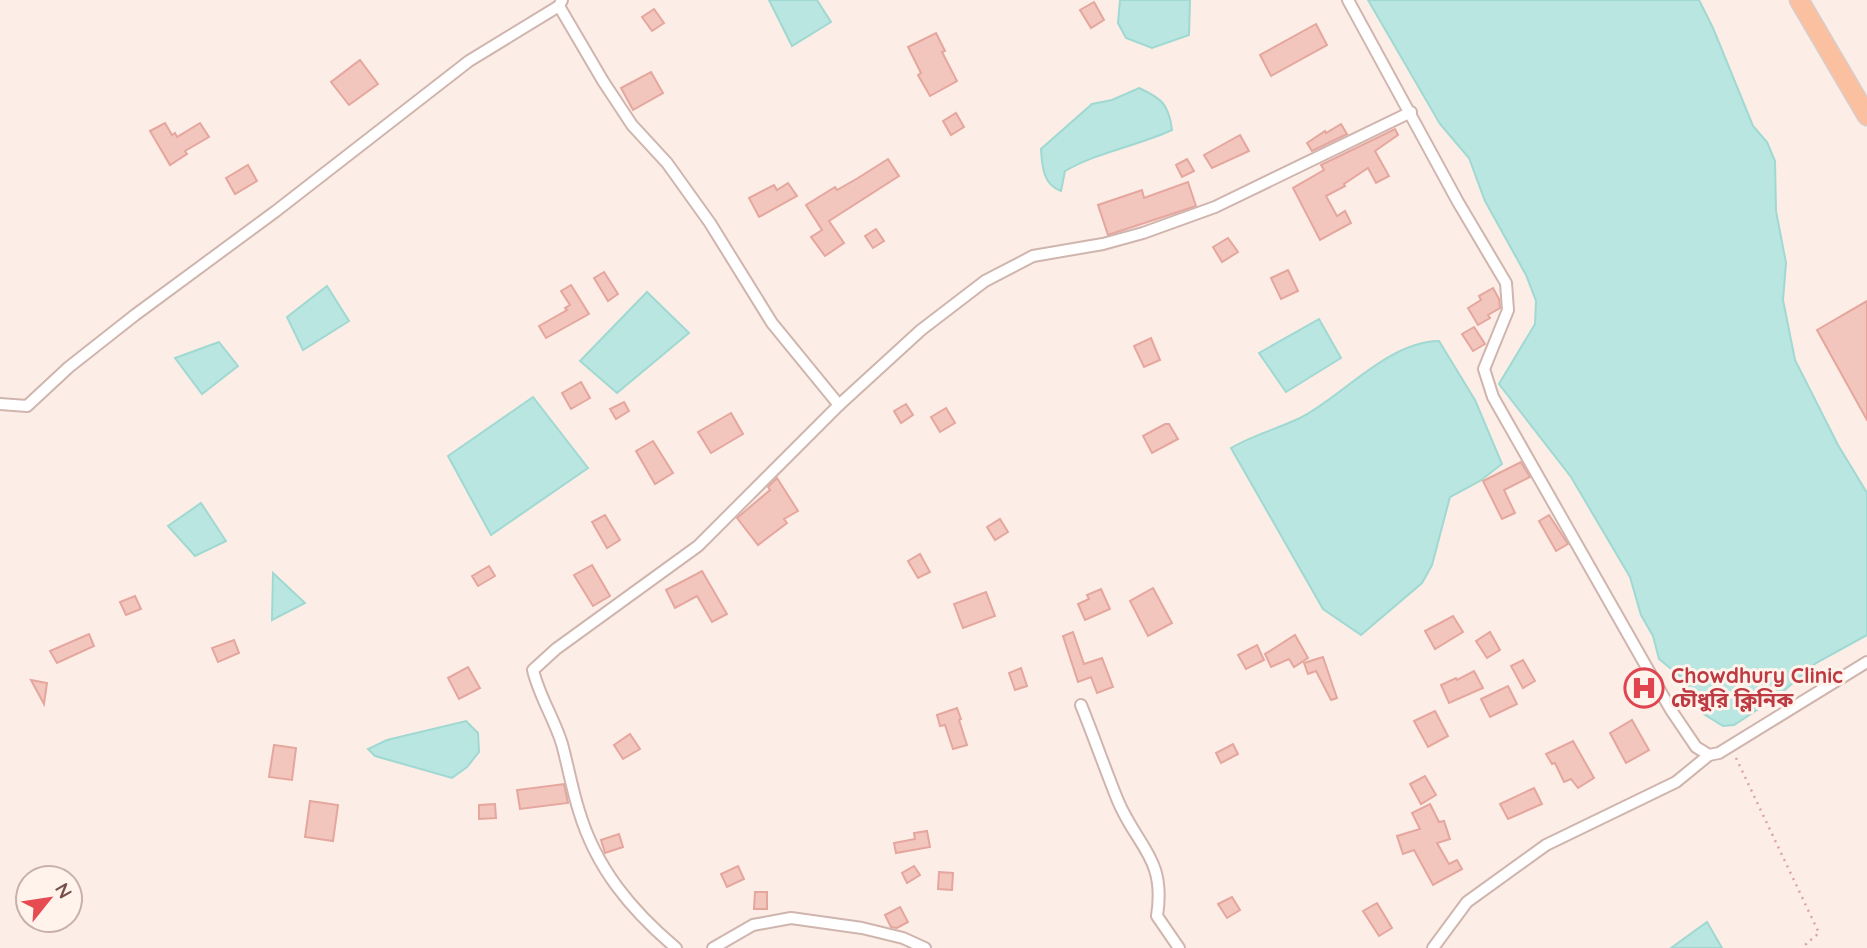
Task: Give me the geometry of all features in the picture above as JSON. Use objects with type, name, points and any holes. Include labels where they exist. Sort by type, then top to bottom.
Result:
[{"type":"main road","points":[[1799,0],[1867,116]]},
{"type":"street","points":[[1348,0],[1506,283],[1508,310],[1484,369],[1493,397],[1678,720],[1696,747],[1709,755]]},
{"type":"street","points":[[0,404],[27,406],[135,315],[266,219],[469,61],[561,3],[603,81],[632,125],[667,163],[710,223],[772,323],[839,405]]},
{"type":"street","points":[[676,948],[635,911],[613,885],[592,846],[579,812],[561,742],[536,684],[533,670],[556,649],[698,547],[839,405],[921,330],[985,281],[1014,264],[1051,251],[1103,244],[1143,233],[1215,207],[1411,112]]},
{"type":"street","points":[[1433,948],[1467,902],[1546,845],[1676,782],[1709,755],[1719,753],[1867,662]]},
{"type":"street","points":[[1081,705],[1120,805],[1152,858],[1160,894],[1157,916],[1179,948]]},
{"type":"street","points":[[713,948],[753,926],[791,918],[872,930],[904,938],[925,948]]},
{"type":"path","points":[[1730,746],[1819,933],[1806,944],[1808,948]]},
{"type":"water","points":[[769,0],[817,0],[831,22],[792,46]]},
{"type":"water","points":[[1120,0],[1190,0],[1189,35],[1152,48],[1126,38],[1118,23]]},
{"type":"water","points":[[1368,0],[1699,0],[1753,126],[1767,142],[1775,161],[1776,211],[1786,263],[1783,300],[1795,360],[1838,445],[1867,493],[1867,635],[1816,663],[1779,695],[1734,725],[1723,726],[1702,713],[1685,689],[1680,676],[1659,659],[1653,636],[1641,615],[1630,577],[1571,477],[1499,384],[1535,324],[1536,301],[1526,275],[1485,201],[1469,158],[1440,124]]},
{"type":"water","points":[[1139,88],[1163,103],[1169,114],[1172,130],[1065,171],[1061,191],[1050,184],[1043,168],[1041,149],[1092,104],[1112,100]]},
{"type":"water","points":[[327,286],[349,321],[303,350],[287,317]]},
{"type":"water","points":[[647,292],[689,333],[617,393],[580,361]]},
{"type":"water","points":[[1319,319],[1341,358],[1286,392],[1259,353]]},
{"type":"water","points":[[1439,341],[1475,400],[1502,464],[1480,481],[1450,497],[1432,565],[1422,583],[1361,635],[1323,609],[1231,448],[1300,418],[1401,350]]},
{"type":"water","points":[[219,342],[238,366],[202,394],[175,358]]},
{"type":"water","points":[[533,397],[588,468],[491,535],[448,456]]},
{"type":"water","points":[[201,503],[226,541],[195,556],[168,526]]},
{"type":"water","points":[[273,573],[305,603],[272,620]]},
{"type":"water","points":[[466,721],[478,733],[479,752],[467,767],[452,778],[375,756],[368,749],[387,740]]},
{"type":"water","points":[[1707,922],[1722,948],[1671,948]]},
{"type":"building","points":[[1094,2],[1104,20],[1091,28],[1080,10]]},
{"type":"building","points":[[654,9],[664,23],[652,31],[642,17]]},
{"type":"building","points":[[1316,24],[1327,45],[1271,76],[1260,55]]},
{"type":"building","points":[[936,33],[945,51],[942,52],[957,81],[930,96],[918,75],[921,73],[908,47]]},
{"type":"building","points":[[360,60],[378,84],[349,105],[331,82]]},
{"type":"building","points":[[651,72],[663,93],[633,110],[621,88]]},
{"type":"building","points":[[956,113],[964,127],[951,135],[943,121]]},
{"type":"building","points":[[165,123],[172,135],[175,133],[177,137],[200,123],[209,137],[185,151],[187,154],[170,165],[150,131]]},
{"type":"building","points":[[1341,124],[1347,134],[1312,151],[1307,143]]},
{"type":"building","points":[[1395,129],[1398,135],[1375,151],[1389,176],[1376,183],[1368,168],[1344,184],[1345,186],[1326,196],[1337,216],[1345,211],[1351,223],[1320,240],[1293,188],[1324,170],[1321,165]]},
{"type":"building","points":[[1240,135],[1249,151],[1212,168],[1204,155]]},
{"type":"building","points":[[888,159],[899,176],[829,221],[844,243],[825,256],[811,237],[822,230],[806,205]]},
{"type":"building","points":[[1187,159],[1194,171],[1182,177],[1176,165]]},
{"type":"building","points":[[248,165],[257,181],[235,194],[226,178]]},
{"type":"building","points":[[1188,182],[1196,206],[1108,235],[1098,205],[1142,190],[1144,198]]},
{"type":"building","points":[[788,183],[797,196],[759,217],[749,198],[774,185],[777,190]]},
{"type":"building","points":[[876,229],[884,241],[873,248],[865,236]]},
{"type":"building","points":[[1228,238],[1238,252],[1222,262],[1213,247]]},
{"type":"building","points":[[1288,270],[1298,291],[1281,299],[1271,278]]},
{"type":"building","points":[[604,272],[618,294],[608,301],[594,278]]},
{"type":"building","points":[[571,285],[589,314],[546,338],[539,326],[567,310],[565,308],[570,305],[561,291]]},
{"type":"building","points":[[1493,288],[1500,308],[1478,325],[1468,308],[1481,300],[1479,296]]},
{"type":"building","points":[[1867,301],[1867,420],[1817,330]]},
{"type":"building","points":[[1474,327],[1485,344],[1473,351],[1462,334]]},
{"type":"building","points":[[1151,338],[1160,360],[1144,367],[1134,346]]},
{"type":"building","points":[[581,382],[590,398],[571,409],[562,393]]},
{"type":"building","points":[[624,402],[629,411],[616,419],[610,409]]},
{"type":"building","points":[[906,404],[913,415],[901,423],[894,411]]},
{"type":"building","points":[[946,408],[955,423],[940,432],[931,417]]},
{"type":"building","points":[[731,413],[743,434],[711,453],[698,432]]},
{"type":"building","points":[[1169,424],[1178,439],[1152,453],[1143,436]]},
{"type":"building","points":[[653,441],[673,473],[655,484],[636,451]]},
{"type":"building","points":[[1521,462],[1530,477],[1504,490],[1515,513],[1502,519],[1483,481]]},
{"type":"building","points":[[777,478],[798,511],[784,519],[787,523],[758,545],[737,518],[770,490],[768,487]]},
{"type":"building","points":[[605,515],[620,540],[607,548],[592,522]]},
{"type":"building","points":[[1549,515],[1568,544],[1556,551],[1539,521]]},
{"type":"building","points":[[1000,519],[1008,532],[995,540],[987,527]]},
{"type":"building","points":[[920,554],[930,572],[918,578],[908,561]]},
{"type":"building","points":[[592,565],[610,596],[593,606],[574,575]]},
{"type":"building","points":[[489,566],[495,576],[478,586],[472,576]]},
{"type":"building","points":[[702,571],[727,614],[712,622],[697,596],[675,608],[666,590]]},
{"type":"building","points":[[1153,588],[1172,623],[1148,636],[1130,601]]},
{"type":"building","points":[[1101,589],[1110,609],[1085,620],[1078,604],[1089,599],[1087,595]]},
{"type":"building","points":[[986,592],[995,616],[963,628],[954,604]]},
{"type":"building","points":[[135,596],[141,609],[126,615],[120,602]]},
{"type":"building","points":[[1453,616],[1463,632],[1435,649],[1425,631]]},
{"type":"building","points":[[1073,632],[1084,664],[1102,658],[1113,687],[1097,693],[1091,677],[1078,682],[1063,636]]},
{"type":"building","points":[[1490,632],[1500,650],[1487,658],[1476,641]]},
{"type":"building","points":[[89,634],[94,646],[57,663],[50,651]]},
{"type":"building","points":[[1295,635],[1308,658],[1294,667],[1289,659],[1271,667],[1265,654]]},
{"type":"building","points":[[234,640],[239,653],[218,662],[212,648]]},
{"type":"building","points":[[1257,645],[1264,660],[1246,669],[1238,655]]},
{"type":"building","points":[[1323,657],[1337,698],[1331,700],[1316,671],[1308,674],[1304,663]]},
{"type":"building","points":[[1523,660],[1535,681],[1523,688],[1511,666]]},
{"type":"building","points":[[468,667],[480,688],[459,699],[448,678]]},
{"type":"building","points":[[1021,668],[1027,686],[1015,690],[1009,673]]},
{"type":"building","points":[[1474,671],[1483,688],[1449,703],[1441,685]]},
{"type":"building","points":[[31,680],[47,683],[44,704]]},
{"type":"building","points":[[1508,686],[1517,704],[1490,717],[1481,699]]},
{"type":"building","points":[[957,708],[967,745],[953,749],[945,725],[940,726],[937,715]]},
{"type":"building","points":[[1435,711],[1448,736],[1428,747],[1414,721]]},
{"type":"building","points":[[1632,720],[1649,750],[1626,763],[1610,733]]},
{"type":"building","points":[[630,734],[640,749],[623,759],[614,745]]},
{"type":"building","points":[[1573,741],[1594,778],[1578,788],[1571,779],[1564,782],[1555,763],[1552,764],[1546,754]]},
{"type":"building","points":[[1233,744],[1238,754],[1221,763],[1216,753]]},
{"type":"building","points":[[274,745],[296,748],[292,780],[269,777]]},
{"type":"building","points":[[1425,776],[1436,795],[1421,804],[1410,784]]},
{"type":"building","points":[[564,784],[568,803],[520,809],[517,790]]},
{"type":"building","points":[[1534,788],[1542,804],[1508,819],[1500,804]]},
{"type":"building","points":[[310,801],[338,805],[333,841],[305,837]]},
{"type":"building","points":[[495,804],[496,818],[479,819],[479,805]]},
{"type":"building","points":[[1430,804],[1439,822],[1444,821],[1450,839],[1437,843],[1449,864],[1457,860],[1462,869],[1433,885],[1414,850],[1403,854],[1397,836],[1420,829],[1412,813]]},
{"type":"building","points":[[927,831],[930,847],[896,853],[894,843],[915,839],[914,833]]},
{"type":"building","points":[[619,834],[623,847],[605,853],[601,840]]},
{"type":"building","points":[[738,866],[744,879],[727,887],[721,874]]},
{"type":"building","points":[[914,866],[920,875],[907,883],[902,873]]},
{"type":"building","points":[[939,872],[953,873],[952,890],[938,889]]},
{"type":"building","points":[[755,892],[767,892],[767,909],[754,909]]},
{"type":"building","points":[[1232,897],[1240,910],[1227,918],[1218,904]]},
{"type":"building","points":[[1377,903],[1392,928],[1379,936],[1363,911]]},
{"type":"building","points":[[900,907],[908,922],[897,928],[891,927],[885,915]]},
{"type":"place","name":"Chowdhury Clinic চৌধুরি ক্লিনিক","points":[[1644,688]]}]
